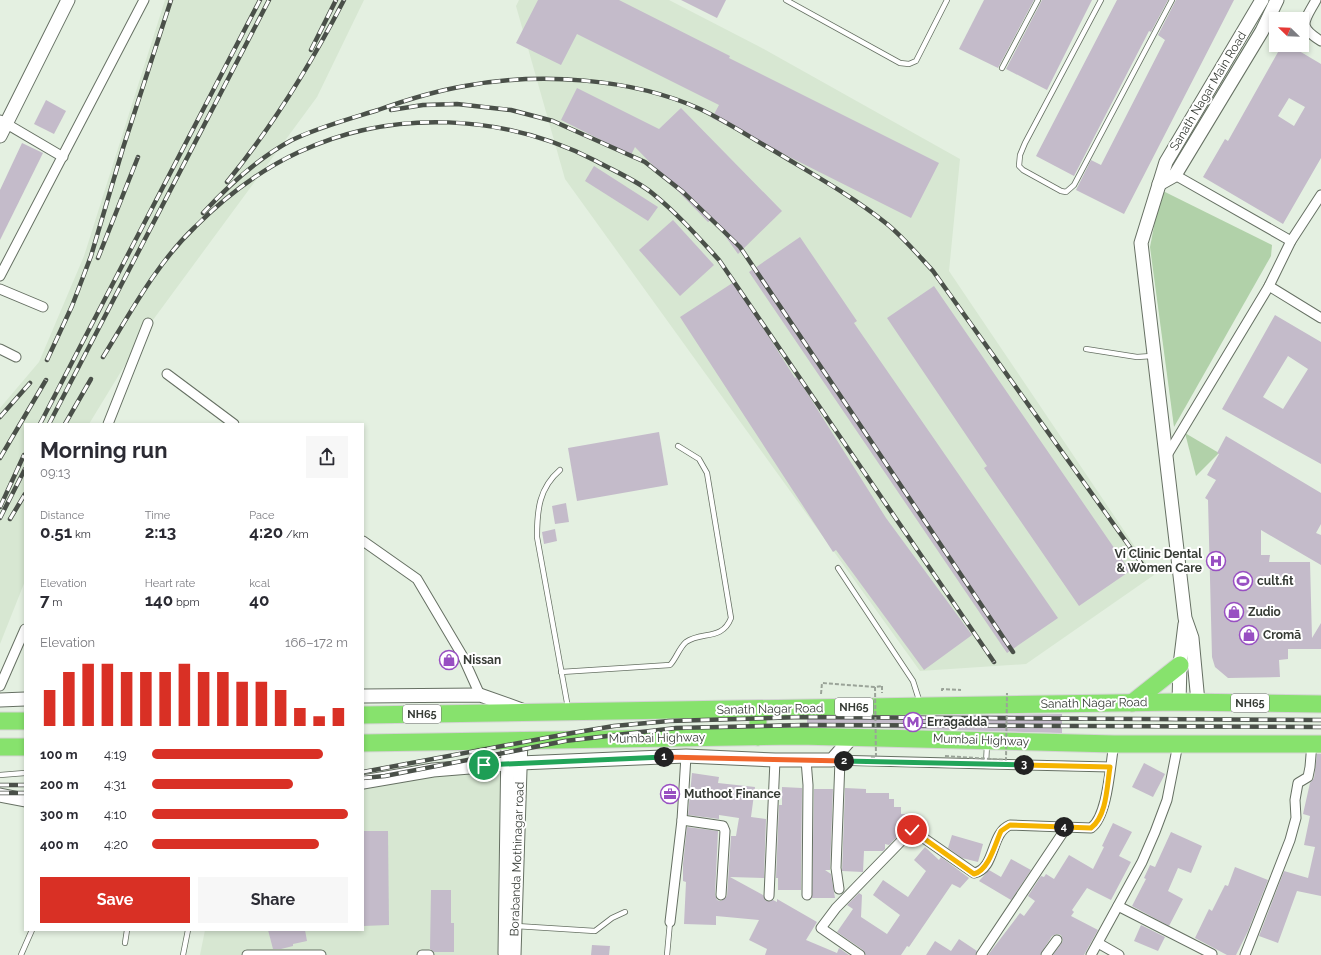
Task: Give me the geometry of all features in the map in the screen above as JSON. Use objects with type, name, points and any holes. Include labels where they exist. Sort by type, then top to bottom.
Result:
[{"type":"highway","points":[[1132,703],[1180,665]]},
{"type":"highway","name":"Sanath Nagar Road","points":[[529,712],[1179,702]]},
{"type":"highway","name":"NH65","points":[[1179,702],[1321,704]]},
{"type":"highway","points":[[758,709],[758,737]]},
{"type":"highway","points":[[666,710],[666,738]]},
{"type":"highway","name":"NH65","points":[[364,715],[529,712]]},
{"type":"highway","points":[[0,721],[24,721]]},
{"type":"highway","name":"Mumbai Highway","points":[[364,743],[514,739],[853,736],[1114,744],[1316,743]]},
{"type":"highway","points":[[0,747],[24,747]]},
{"type":"street","points":[[0,136],[3,122],[68,0]]},
{"type":"street","points":[[0,276],[144,0]]},
{"type":"street","name":"Sanath Nagar Main Road","points":[[1185,618],[1141,242],[1166,162],[1262,0]]},
{"type":"street","points":[[1159,184],[1175,175],[1262,31],[1277,0]]},
{"type":"street","points":[[1316,0],[1306,18],[1304,27],[1307,33],[1321,41]]},
{"type":"street","points":[[3,122],[63,157]]},
{"type":"street","points":[[1175,175],[1291,241]]},
{"type":"street","points":[[1166,457],[1269,286],[1291,241],[1321,195]]},
{"type":"street","points":[[1269,286],[1321,318]]},
{"type":"street","points":[[0,289],[43,306]]},
{"type":"street","points":[[108,423],[148,322]]},
{"type":"street","points":[[0,349],[16,357]]},
{"type":"street","points":[[167,374],[233,423]]},
{"type":"street","points":[[364,542],[417,580],[462,655],[480,695]]},
{"type":"street","points":[[1179,702],[1180,665],[1185,618]]},
{"type":"street","points":[[1185,618],[1192,638],[1198,702]]},
{"type":"street","points":[[0,686],[24,631]]},
{"type":"street","points":[[364,696],[480,695],[529,712]]},
{"type":"street","points":[[0,700],[24,699]]},
{"type":"street","points":[[839,889],[836,868],[836,760],[853,736]]},
{"type":"street","name":"Borabanda Mothinagar road","points":[[514,739],[514,955]]},
{"type":"street","points":[[1245,955],[1290,840],[1296,818],[1295,800],[1298,783],[1308,777],[1316,743]]},
{"type":"street","points":[[860,955],[821,928],[836,908],[912,830],[974,874],[980,872],[985,866],[1004,827],[1010,825],[1091,828],[1097,824],[1103,809],[1114,744]]},
{"type":"street","points":[[1091,955],[1142,862],[1155,832],[1167,800],[1178,744]]},
{"type":"street","points":[[670,922],[682,820],[686,756]]},
{"type":"street","points":[[364,782],[433,770],[514,763],[686,756],[775,760],[836,760],[1110,767]]},
{"type":"street","points":[[769,896],[775,760]]},
{"type":"street","points":[[806,760],[808,785],[807,895]]},
{"type":"street","points":[[505,955],[514,763]]},
{"type":"street","points":[[0,795],[24,800]]},
{"type":"street","points":[[682,820],[723,826],[725,831],[721,895]]},
{"type":"street","points":[[982,955],[1066,828]]},
{"type":"street","points":[[1118,906],[1212,954]]},
{"type":"street","points":[[1046,955],[1057,940]]},
{"type":"street","points":[[1098,943],[1119,955]]},
{"type":"street","points":[[247,955],[321,955]]},
{"type":"street","points":[[422,955],[429,955]]},
{"type":"lane","points":[[786,0],[900,63],[909,64],[916,61],[947,0]]},
{"type":"lane","points":[[1002,68],[1038,0]]},
{"type":"lane","points":[[1101,0],[1025,143],[1019,161],[1019,166],[1023,170],[1061,192],[1066,192],[1074,185],[1172,0]]},
{"type":"lane","points":[[1086,349],[1137,357],[1154,356]]},
{"type":"lane","points":[[561,672],[670,665],[675,660],[685,643],[716,634],[728,626],[731,618],[707,473],[699,459],[678,446]]},
{"type":"lane","points":[[560,470],[550,479],[543,493],[537,514],[537,536],[569,712]]},
{"type":"lane","points":[[838,568],[913,681],[921,707]]},
{"type":"lane","points":[[986,764],[988,740]]},
{"type":"lane","points":[[0,775],[24,774]]},
{"type":"lane","points":[[515,926],[595,930],[612,918],[625,912]]},
{"type":"lane","points":[[668,955],[670,922]]},
{"type":"lane","points":[[21,955],[32,931]]},
{"type":"lane","points":[[125,943],[127,931]]},
{"type":"lane","points":[[183,955],[188,931]]},
{"type":"path","points":[[822,683],[875,687],[882,686]]},
{"type":"path","points":[[871,757],[876,758],[875,687]]},
{"type":"path","points":[[945,756],[1006,760],[1007,693]]},
{"type":"shaded area","points":[[165,0],[364,0],[317,97],[150,324],[90,423],[24,423],[24,584],[0,644],[0,408],[39,362],[84,256]]},
{"type":"shaded area","points":[[519,0],[669,0],[760,47],[960,159],[949,271],[1154,575],[1026,664],[920,671],[565,179],[516,6]]},
{"type":"shaded area","points":[[503,768],[503,955],[200,955],[205,931],[364,931],[364,777]]},
{"type":"green space","points":[[1161,190],[1272,245],[1271,256],[1174,427],[1150,247]]},
{"type":"green space","points":[[1185,433],[1219,453],[1196,476]]},
{"type":"building","points":[[538,0],[619,0],[730,56],[729,58],[939,163],[911,218],[712,118],[719,105],[577,34],[561,65],[516,43]]},
{"type":"building","points":[[681,0],[726,0],[717,18]]},
{"type":"building","points":[[984,0],[1034,0],[998,68],[959,49]]},
{"type":"building","points":[[1042,0],[1092,0],[1047,90],[1006,69]]},
{"type":"building","points":[[1117,0],[1168,0],[1151,32],[1149,31],[1074,176],[1036,156]]},
{"type":"building","points":[[1176,0],[1234,0],[1124,214],[1076,190],[1091,160],[1101,165],[1165,40],[1158,35]]},
{"type":"building","points":[[1278,52],[1301,52],[1321,64],[1321,158],[1283,224],[1203,177],[1225,139],[1228,141]],"holes":[[[1289,98],[1305,107],[1294,126],[1278,116]]]},
{"type":"building","points":[[577,88],[659,129],[681,108],[782,211],[738,254],[713,219],[708,222],[635,147],[631,155],[561,120]]},
{"type":"building","points":[[46,100],[66,111],[54,134],[34,124]]},
{"type":"building","points":[[22,143],[43,153],[0,240],[0,190]]},
{"type":"building","points":[[594,166],[658,207],[648,221],[585,181]]},
{"type":"building","points":[[673,220],[714,265],[680,296],[639,250]]},
{"type":"building","points":[[800,237],[857,321],[854,323],[1058,618],[1007,653],[749,272]]},
{"type":"building","points":[[734,282],[795,378],[797,377],[886,518],[972,635],[924,670],[836,550],[833,552],[680,317]]},
{"type":"building","points":[[934,286],[1130,571],[1079,606],[984,468],[987,466],[887,318]]},
{"type":"building","points":[[1275,315],[1321,342],[1321,464],[1222,409]],"holes":[[[1288,356],[1308,369],[1283,409],[1263,397]]]},
{"type":"building","points":[[659,432],[668,485],[577,501],[568,448]]},
{"type":"building","points":[[1226,436],[1321,493],[1321,524],[1316,533],[1321,535],[1321,565],[1261,530],[1261,555],[1270,555],[1269,562],[1310,562],[1312,638],[1321,623],[1321,649],[1288,649],[1288,659],[1279,660],[1280,677],[1228,678],[1215,667],[1212,657],[1208,500],[1205,498],[1216,480],[1207,475],[1219,454],[1217,453]]},
{"type":"building","points":[[566,503],[569,522],[555,524],[552,506]]},
{"type":"building","points":[[555,529],[557,541],[544,544],[542,532]]},
{"type":"building","points":[[1062,714],[1062,733],[807,726],[807,718]]},
{"type":"building","points":[[1317,754],[1321,754],[1321,896],[1297,891],[1278,943],[1259,936],[1284,871],[1308,878],[1315,847],[1304,845],[1310,816],[1303,814],[1310,783],[1314,778]]},
{"type":"building","points":[[1144,763],[1165,774],[1153,797],[1132,787]]},
{"type":"building","points":[[692,773],[719,777],[718,783],[755,787],[751,817],[766,819],[764,878],[730,877],[763,895],[766,901],[773,900],[777,902],[777,899],[817,922],[806,940],[837,953],[839,948],[849,955],[765,955],[767,949],[749,940],[759,920],[716,916],[716,925],[684,924],[686,882],[683,881],[683,864],[687,827],[718,831],[715,895],[717,900],[721,901],[727,896],[731,836],[736,836],[739,818],[719,815],[719,819],[688,815]]},
{"type":"building","points":[[782,787],[802,788],[801,890],[778,890],[778,878],[776,878],[779,805],[782,805]]},
{"type":"building","points":[[845,788],[866,789],[866,793],[889,793],[889,799],[894,799],[894,807],[901,807],[901,814],[905,814],[904,820],[908,820],[908,825],[902,829],[902,832],[898,834],[898,836],[889,845],[885,844],[885,849],[883,851],[864,851],[863,872],[842,871]]},
{"type":"building","points":[[814,789],[833,789],[830,870],[825,870],[831,874],[835,898],[812,898]]},
{"type":"building","points":[[1113,823],[1132,832],[1119,856],[1131,862],[1111,900],[1087,888],[1072,910],[1074,912],[1071,916],[1098,930],[1084,955],[1053,955],[1063,941],[1061,935],[1057,934],[1052,936],[1040,955],[988,955],[1020,913],[1024,916],[1035,901],[1028,896],[1041,876],[1044,877],[1046,874],[1054,879],[1069,855],[1093,869],[1104,847],[1102,846]]},
{"type":"building","points":[[364,831],[388,831],[389,925],[364,926]]},
{"type":"building","points":[[1171,832],[1202,846],[1191,873],[1178,868],[1168,891],[1183,899],[1169,926],[1132,906],[1146,879],[1144,878],[1150,865],[1155,867]]},
{"type":"building","points":[[952,835],[983,844],[978,862],[962,858],[948,848]]},
{"type":"building","points":[[925,847],[939,860],[941,857],[969,878],[960,888],[952,884],[909,947],[907,946],[901,955],[866,955],[863,950],[837,932],[853,909],[847,905],[859,893],[862,895],[861,917],[887,934],[900,915],[873,895],[883,880],[908,897],[926,871],[914,860]]},
{"type":"building","points":[[1011,859],[1031,870],[1011,900],[979,881],[989,870],[1001,877]]},
{"type":"building","points":[[1235,867],[1268,880],[1248,931],[1236,955],[1227,955],[1195,938],[1209,909],[1212,911],[1225,885],[1228,886]]},
{"type":"building","points":[[431,890],[451,890],[451,923],[454,923],[454,952],[434,952],[430,949]]},
{"type":"building","points":[[1141,925],[1165,937],[1158,951],[1134,941]]},
{"type":"building","points":[[268,931],[305,931],[307,941],[293,944],[293,946],[281,949],[273,949]]},
{"type":"building","points":[[959,939],[977,951],[975,955],[926,955],[935,941],[951,951]]},
{"type":"building","points":[[592,945],[610,946],[609,955],[591,955]]},
{"type":"railway","points":[[47,360],[72,306],[91,256],[123,148],[171,0]]},
{"type":"railway","points":[[41,423],[260,0]]},
{"type":"railway","points":[[50,423],[269,0]]},
{"type":"railway","points":[[311,50],[336,0]]},
{"type":"railway","points":[[227,182],[260,139],[290,94],[318,48],[344,0]]},
{"type":"railway","points":[[203,213],[244,173],[267,155],[292,140],[334,124],[410,99],[443,90],[523,79],[585,81],[615,84],[645,90],[700,109],[847,195],[887,224],[910,246],[933,271],[1142,564]]},
{"type":"railway","points":[[391,110],[423,105],[457,104],[511,110],[553,121],[645,162],[683,192],[740,247],[1013,652]]},
{"type":"railway","points":[[103,357],[145,289],[181,241],[218,205],[244,185],[271,167],[299,152],[335,138],[372,128],[410,123],[449,122],[487,126],[524,134],[561,145],[596,161],[646,188],[679,217],[719,260],[994,662]]},
{"type":"railway","points":[[98,258],[138,157]]},
{"type":"railway","points":[[66,423],[91,379]]},
{"type":"railway","points":[[0,458],[46,380]]},
{"type":"railway","points":[[0,417],[30,383]]},
{"type":"railway","points":[[0,507],[24,455]]},
{"type":"railway","points":[[0,518],[24,471]]},
{"type":"railway","points":[[10,519],[24,496]]},
{"type":"railway","points":[[364,772],[614,726],[669,721],[802,717],[1321,720]]},
{"type":"railway","points":[[364,778],[385,776],[565,741],[676,728],[804,725],[1321,727]]},
{"type":"railway","points":[[0,785],[24,785]]},
{"type":"railway","points":[[0,793],[24,793]]},
{"type":"place","name":"Vi Clinic Dental & Women Care","points":[[1216,561]]},
{"type":"place","name":"cult.fit","points":[[1243,581]]},
{"type":"place","name":"Zudio","points":[[1234,612]]},
{"type":"place","name":"Cromā","points":[[1249,635]]},
{"type":"place","name":"Nissan","points":[[449,660]]},
{"type":"place","name":"Erragadda","points":[[913,722]]},
{"type":"place","name":"Muthoot Finance","points":[[670,794]]},
{"type":"route","points":[[484,765],[686,756],[775,760],[840,760],[1110,767],[1103,809],[1097,824],[1091,828],[1010,825],[1004,827],[985,866],[980,872],[974,874],[912,830]]}]
